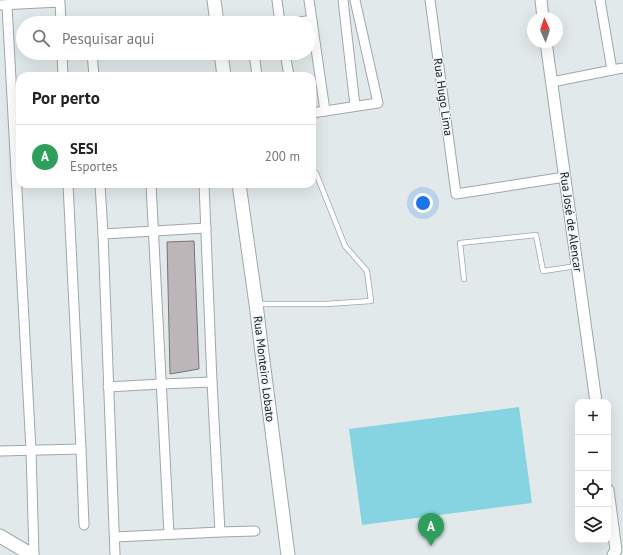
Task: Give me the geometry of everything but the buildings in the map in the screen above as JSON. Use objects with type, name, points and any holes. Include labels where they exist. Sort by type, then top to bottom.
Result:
[{"type":"main road","points":[[212,0],[215,16]]},
{"type":"main road","points":[[222,60],[223,72]]},
{"type":"main road","name":"Rua Monteiro Lobato","points":[[240,188],[288,555]]},
{"type":"main road","points":[[0,536],[33,555]]},
{"type":"street","points":[[277,0],[279,16]]},
{"type":"street","points":[[309,0],[311,16]]},
{"type":"street","points":[[343,0],[355,106]]},
{"type":"street","points":[[316,111],[378,103],[355,0]]},
{"type":"street","name":"Rua Hugo Lima","points":[[430,0],[456,194],[565,177]]},
{"type":"street","points":[[541,0],[542,12]]},
{"type":"street","points":[[600,0],[612,70]]},
{"type":"street","points":[[33,555],[31,450],[4,5],[60,2],[61,16]]},
{"type":"street","points":[[316,48],[325,110]]},
{"type":"street","name":"Rua José de Alencar","points":[[547,48],[596,399]]},
{"type":"street","points":[[62,60],[63,72]]},
{"type":"street","points":[[93,60],[94,72]]},
{"type":"street","points":[[255,60],[256,72]]},
{"type":"street","points":[[286,60],[288,72]]},
{"type":"street","points":[[552,82],[623,68]]},
{"type":"street","points":[[68,188],[84,525]]},
{"type":"street","points":[[100,188],[115,555]]},
{"type":"street","points":[[150,188],[169,534]]},
{"type":"street","points":[[204,188],[220,532]]},
{"type":"street","points":[[103,234],[206,228]]},
{"type":"street","points":[[108,387],[212,382]]},
{"type":"street","points":[[0,451],[81,449]]},
{"type":"street","points":[[611,507],[618,551]]},
{"type":"street","points":[[115,537],[255,531]]},
{"type":"lane","points":[[256,304],[326,304],[371,302],[367,270],[346,246],[316,173]]},
{"type":"lane","points":[[464,279],[460,242],[536,235],[543,270],[577,266]]},
{"type":"shaded area","points":[[519,407],[532,503],[362,525],[349,429]]},
{"type":"place","name":"SESI","points":[[431,546]]}]
